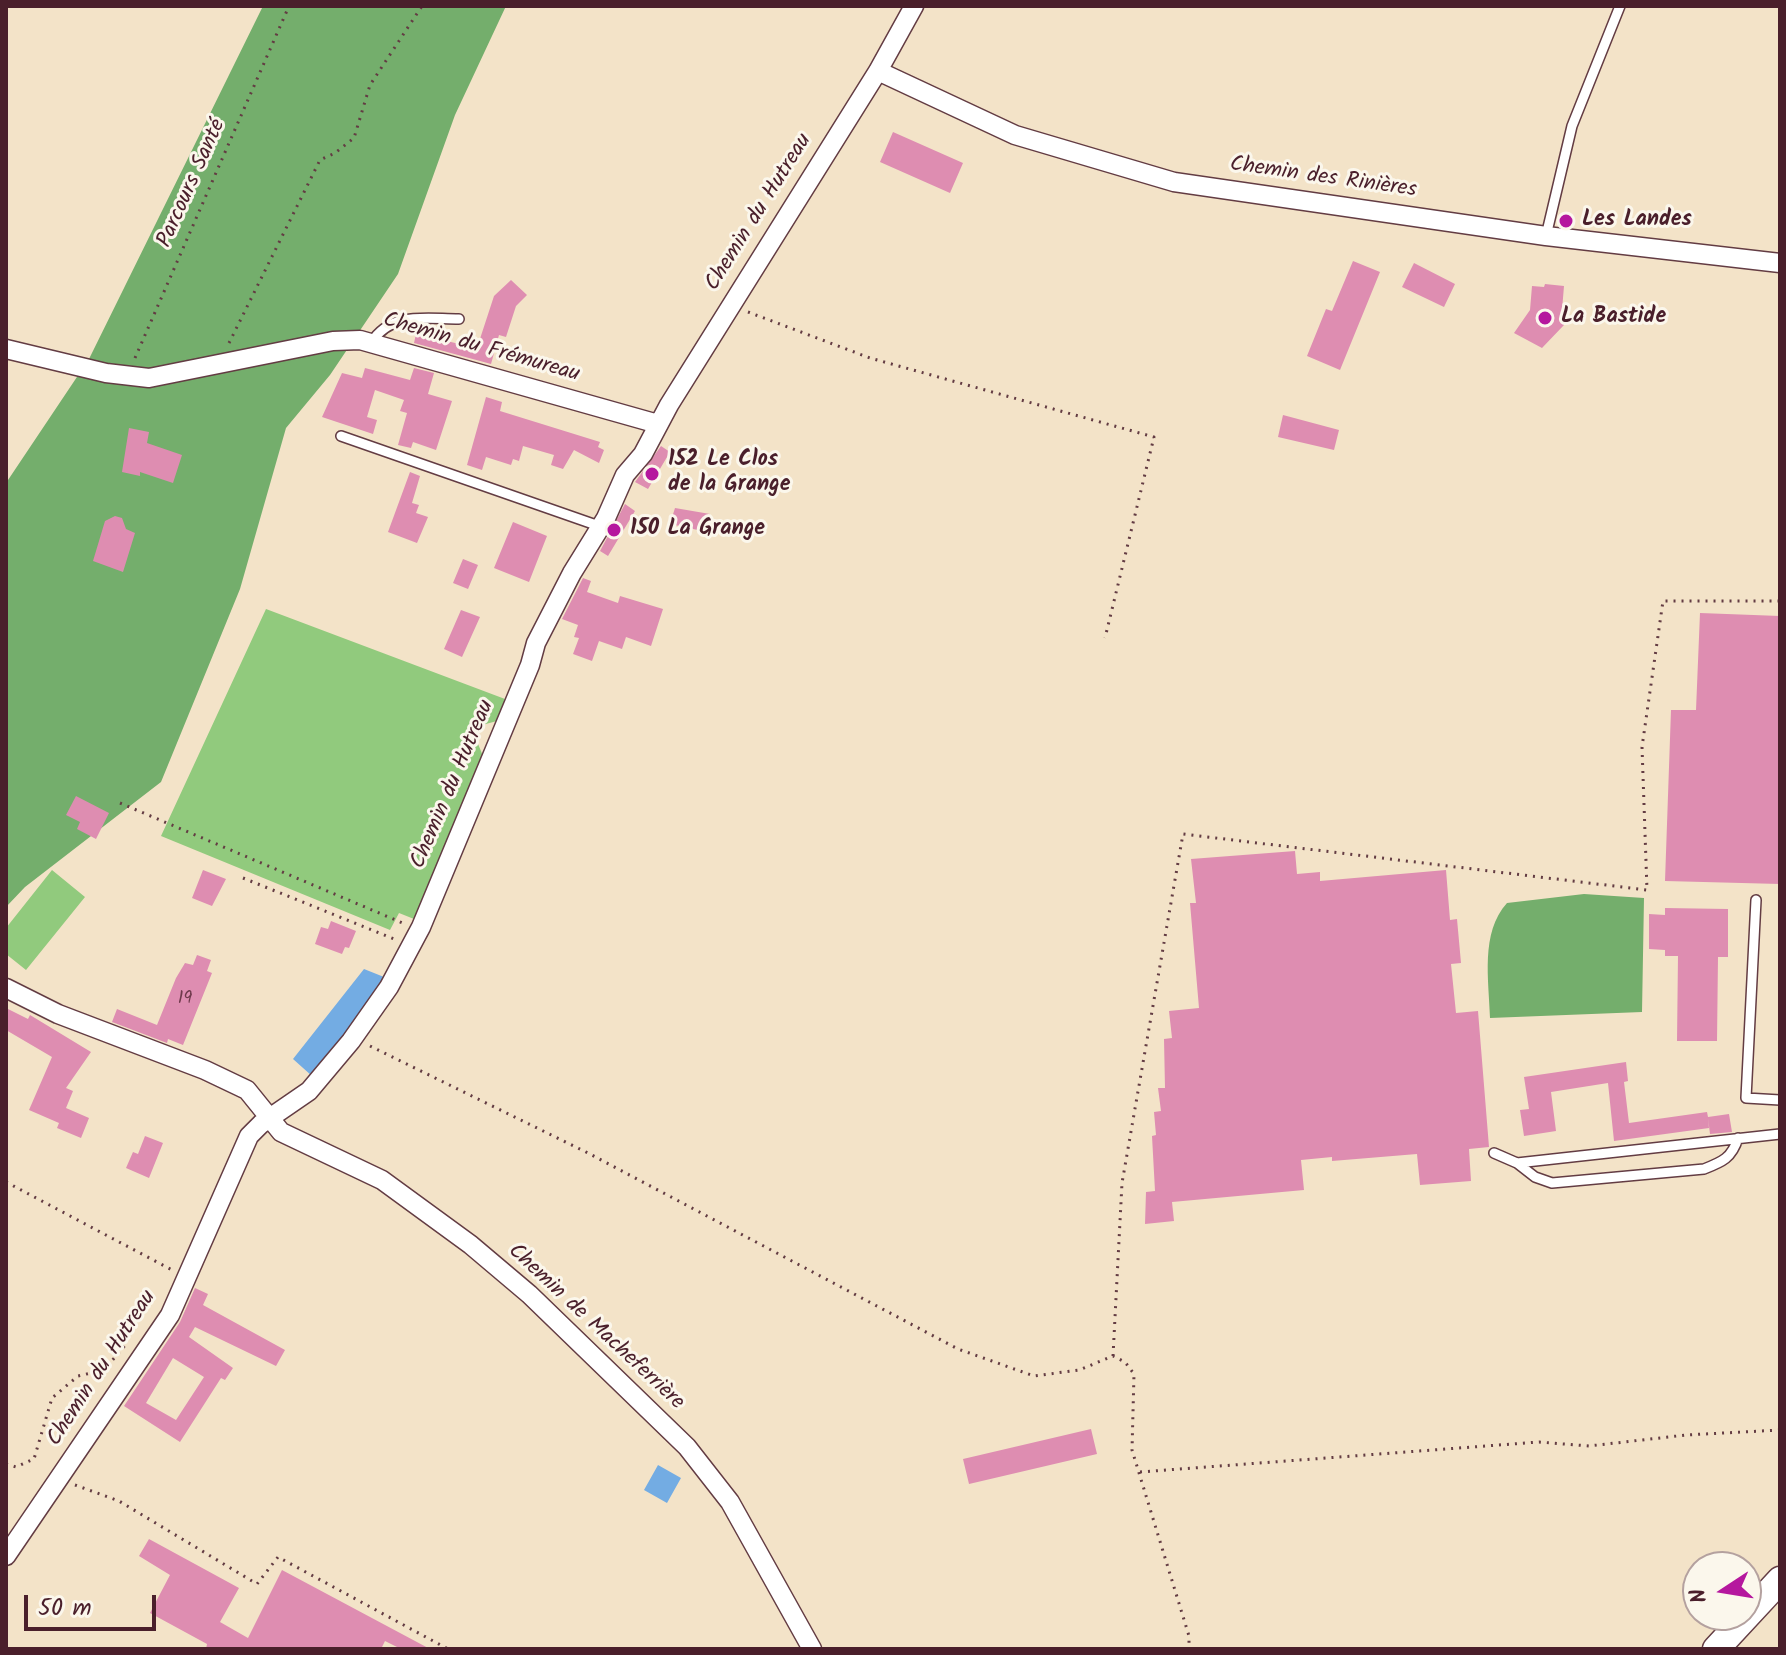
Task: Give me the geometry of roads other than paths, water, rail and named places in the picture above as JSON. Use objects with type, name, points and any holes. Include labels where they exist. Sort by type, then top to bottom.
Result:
[{"type":"street","name":"Chemin du Hutreau","points":[[6,1556],[170,1315],[243,1146],[255,1130],[309,1091],[351,1041],[416,938],[530,665],[536,643],[606,518],[625,475],[643,454],[729,305],[878,71],[914,6]]},
{"type":"street","name":"Chemin des Rinières","points":[[878,71],[1015,135],[1174,182],[1546,236],[1780,263]]},
{"type":"street","name":"Chemin du Frémureau","points":[[6,349],[149,378],[333,341],[371,343],[658,424]]},
{"type":"street","name":"Chemin de Macheferrière","points":[[6,988],[58,1014],[205,1070],[247,1090],[281,1132],[382,1180],[471,1245],[529,1294],[687,1447],[730,1502],[812,1649]]},
{"type":"street","points":[[1716,1649],[1780,1580]]},
{"type":"lane","points":[[1546,236],[1572,126],[1620,6]]},
{"type":"lane","points":[[371,343],[379,330],[399,318],[459,319]]},
{"type":"lane","points":[[341,436],[599,526]]},
{"type":"lane","points":[[1756,900],[1746,1098],[1780,1100]]},
{"type":"lane","points":[[1517,1163],[1780,1134]]},
{"type":"lane","points":[[1494,1153],[1517,1163],[1535,1177],[1552,1183],[1704,1169],[1723,1162],[1734,1152],[1738,1138]]},
{"type":"water","points":[[364,969],[384,977],[365,1012],[312,1076],[293,1059]]},
{"type":"water","points":[[658,1465],[681,1478],[667,1503],[644,1490]]},
{"type":"place","name":"Les Landes","points":[[1566,221]]},
{"type":"place","name":"La Bastide","points":[[1545,318]]},
{"type":"place","name":"152 Le Clos de la Grange","points":[[652,474]]},
{"type":"place","name":"150 La Grange","points":[[614,530]]}]
